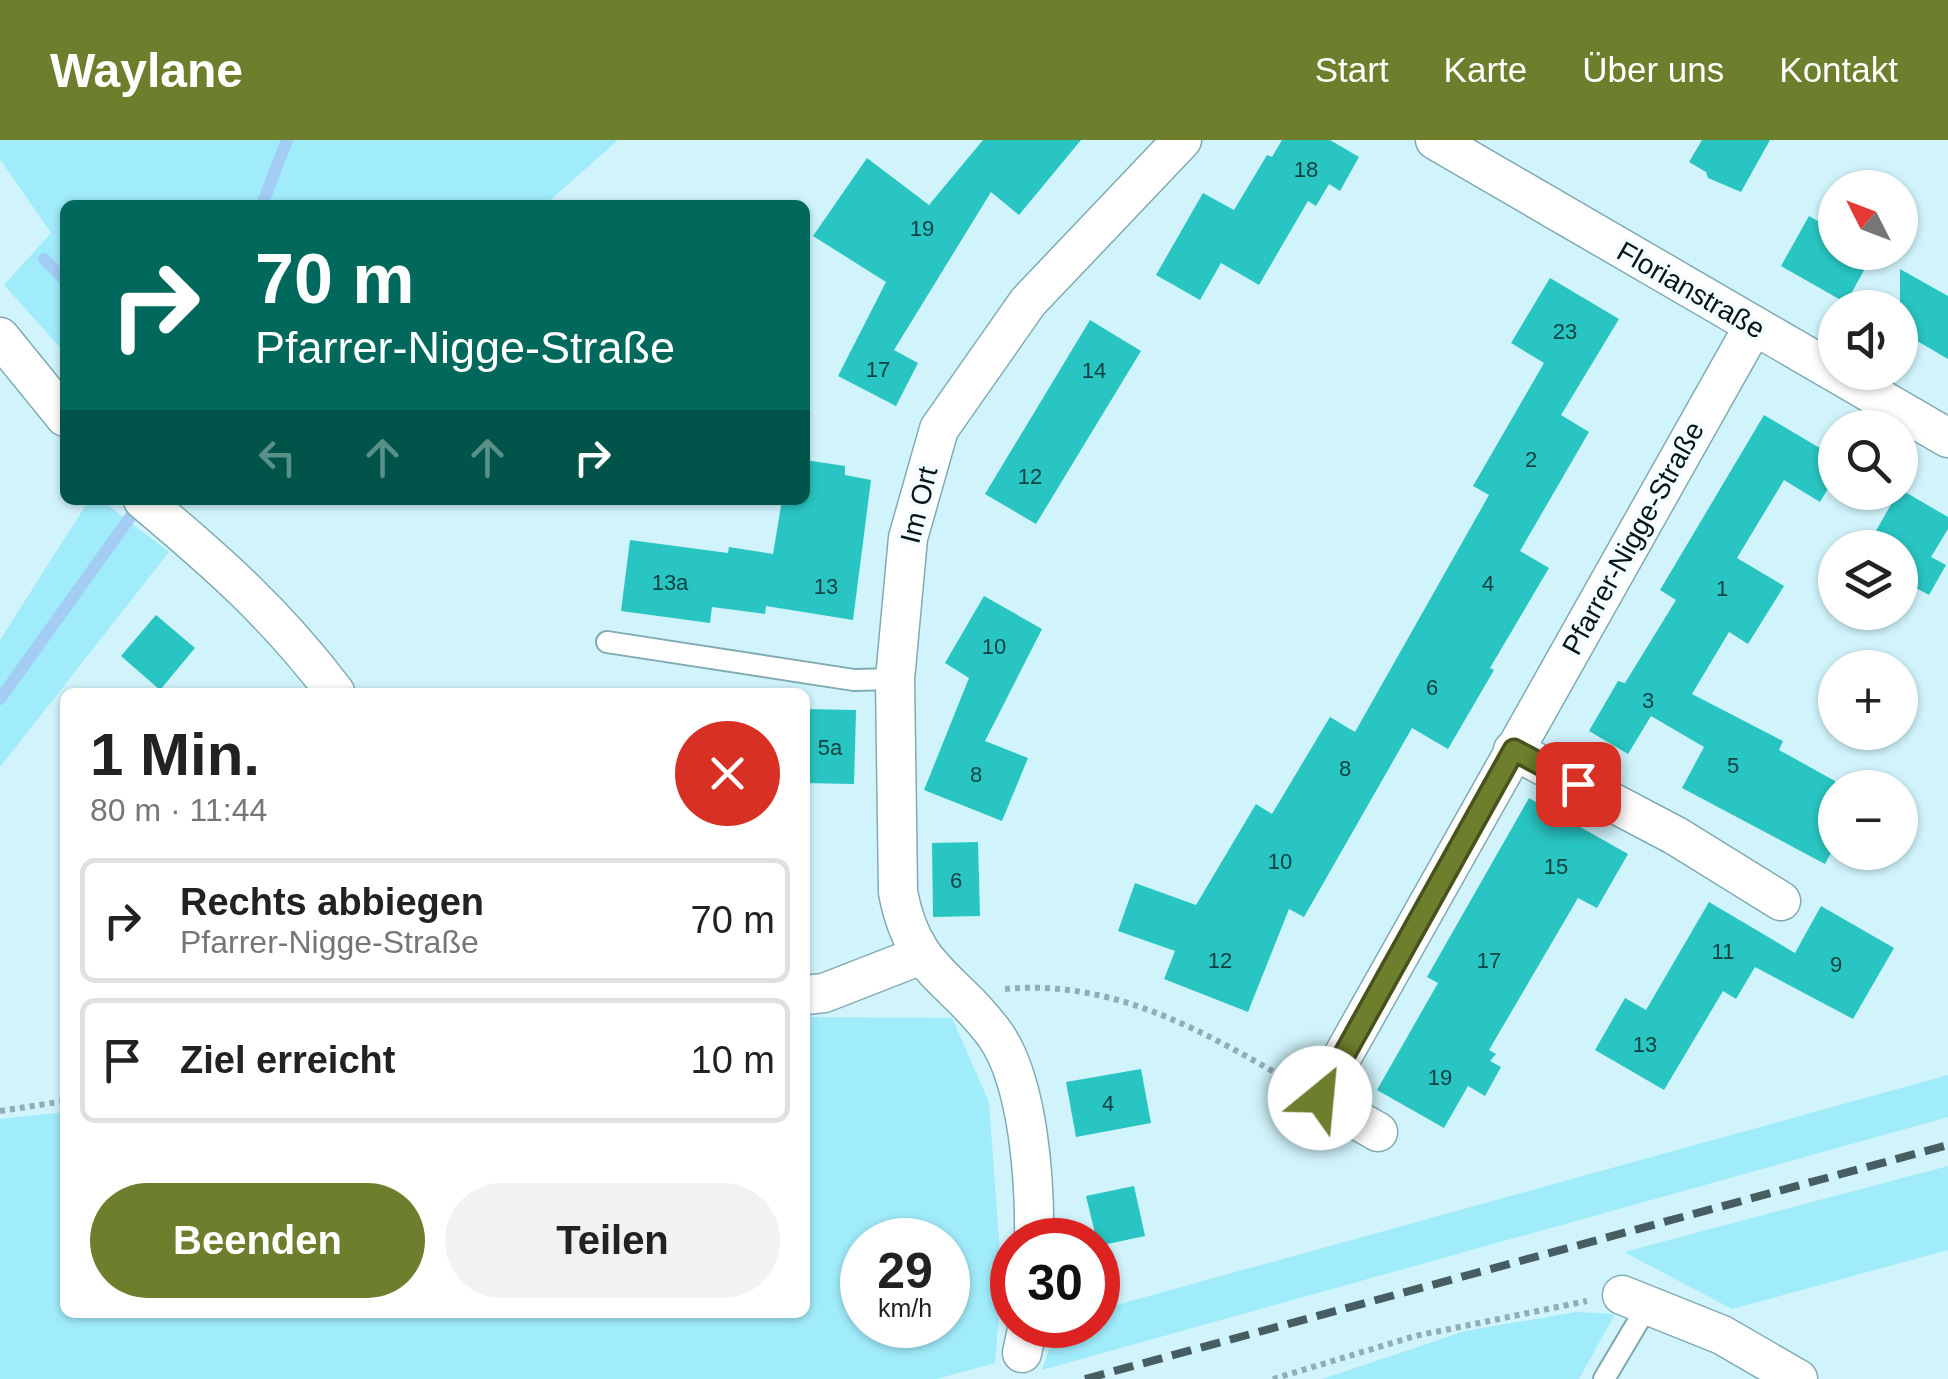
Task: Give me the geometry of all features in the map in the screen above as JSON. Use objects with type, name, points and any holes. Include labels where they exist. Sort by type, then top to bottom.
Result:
[{"type":"street","name":"Im Ort","points":[[1035,1218],[1035,1197],[1018,1088],[996,1037],[919,956],[904,927],[898,892],[895,679],[908,538],[939,430],[1028,302],[1182,140]]},
{"type":"street","name":"Florianstraße","points":[[1435,140],[1948,438]]},
{"type":"street","name":"Pfarrer-Nigge-Straße","points":[[1320,1098],[1752,326]]},
{"type":"street","points":[[0,338],[60,411]]},
{"type":"street","points":[[154,509],[246,586],[293,637],[332,688]]},
{"type":"street","points":[[1514,750],[1676,836],[1781,901]]},
{"type":"street","points":[[810,994],[824,993],[919,956]]},
{"type":"street","points":[[1320,1098],[1378,1132]]},
{"type":"street","points":[[1635,1300],[1722,1335],[1798,1379]]},
{"type":"lane","points":[[607,642],[854,680],[895,679]]},
{"type":"lane","points":[[1604,1379],[1635,1300]]},
{"type":"path","points":[[956,994],[1014,988],[1098,992],[1236,1050],[1320,1098]]},
{"type":"path","points":[[0,1111],[60,1101]]},
{"type":"path","points":[[1273,1379],[1466,1323],[1635,1300]]},
{"type":"shaded area","points":[[0,140],[618,140],[551,200],[60,200],[60,347],[4,285],[51,233],[0,159]]},
{"type":"shaded area","points":[[86,505],[108,505],[169,552],[0,767],[0,640]]},
{"type":"shaded area","points":[[810,1017],[952,1018],[989,1102],[997,1218],[990,1218],[990,1348],[996,1348],[995,1363],[937,1379],[0,1379],[0,1119],[60,1113],[60,1318],[810,1318]]},
{"type":"shaded area","points":[[1948,1075],[1948,1117],[1042,1370],[1049,1348],[1120,1348],[1120,1304]]},
{"type":"shaded area","points":[[1948,1166],[1948,1250],[1732,1309],[1624,1252]]},
{"type":"shaded area","points":[[1576,1312],[1615,1314],[1579,1379],[1322,1379],[1465,1331]]},
{"type":"building","points":[[983,140],[1081,140],[1019,215],[991,192],[894,350],[918,363],[896,406],[838,376],[886,282],[813,236],[867,158],[929,205]]},
{"type":"building","points":[[1282,140],[1330,140],[1359,157],[1340,191],[1329,184],[1316,206],[1308,201],[1259,285],[1221,263],[1200,300],[1156,275],[1203,193],[1234,210],[1267,155],[1272,157]]},
{"type":"building","points":[[1702,140],[1770,140],[1741,192],[1708,178],[1706,172],[1689,162]]},
{"type":"building","points":[[1809,216],[1818,221],[1818,270],[1864,270],[1853,290],[1823,290],[1781,266]]},
{"type":"building","points":[[1902,270],[1948,296],[1948,359],[1918,342],[1918,290],[1900,290]]},
{"type":"building","points":[[1550,278],[1619,319],[1561,415],[1589,432],[1520,551],[1549,568],[1490,668],[1494,670],[1448,749],[1412,728],[1304,917],[1289,909],[1248,1012],[1164,979],[1175,951],[1118,931],[1135,883],[1196,905],[1256,804],[1272,814],[1330,717],[1355,732],[1489,495],[1473,486],[1544,363],[1511,343]]},
{"type":"building","points":[[1090,320],[1141,351],[1036,524],[985,494]]},
{"type":"building","points":[[1764,415],[1818,447],[1818,501],[1784,480],[1737,558],[1784,586],[1748,644],[1729,632],[1692,694],[1783,741],[1779,750],[1818,772],[1818,860],[1682,788],[1704,747],[1651,716],[1628,754],[1589,731],[1618,681],[1625,683],[1676,600],[1660,590]]},
{"type":"building","points":[[810,461],[845,466],[845,475],[871,480],[853,620],[766,606],[765,614],[712,607],[710,623],[621,611],[630,540],[728,553],[729,547],[773,554],[781,505],[810,505]]},
{"type":"building","points":[[1918,500],[1948,517],[1948,529],[1931,557],[1946,565],[1929,595],[1918,589],[1918,530],[1876,530],[1888,510],[1918,510]]},
{"type":"building","points":[[984,596],[1042,629],[985,741],[1028,758],[1002,821],[924,790],[969,678],[945,663]]},
{"type":"building","points":[[156,615],[195,648],[162,688],[121,656]]},
{"type":"building","points":[[810,709],[856,710],[854,784],[810,783]]},
{"type":"building","points":[[1529,798],[1628,854],[1597,908],[1578,898],[1489,1050],[1496,1054],[1490,1061],[1501,1067],[1485,1096],[1468,1086],[1444,1128],[1377,1090],[1438,983],[1427,977]]},
{"type":"building","points":[[978,842],[980,916],[933,917],[932,843]]},
{"type":"building","points":[[1709,902],[1795,953],[1821,906],[1894,948],[1853,1019],[1755,967],[1736,999],[1723,991],[1664,1090],[1595,1050],[1625,998],[1646,1010]]},
{"type":"building","points":[[1141,1069],[1151,1123],[1076,1137],[1066,1082]]},
{"type":"building","points":[[1134,1186],[1145,1236],[1120,1241],[1120,1218],[1091,1218],[1086,1196]]},
{"type":"waterway","points":[[264,200],[287,140]]},
{"type":"waterway","points":[[44,259],[60,275]]},
{"type":"waterway","points":[[0,699],[139,505]]},
{"type":"railway","points":[[1085,1379],[1948,1145]]},
{"type":"route","points":[[1320,1098],[1514,750],[1578,784]]}]
